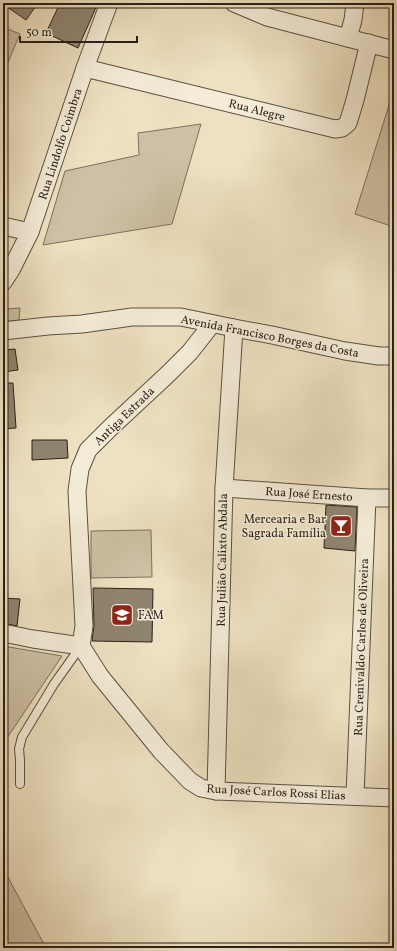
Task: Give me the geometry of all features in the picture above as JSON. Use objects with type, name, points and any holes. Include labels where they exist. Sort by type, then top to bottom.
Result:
[{"type":"street","name":"Rua Lindolfo Coimbra","points":[[3,282],[11,270],[30,232],[85,68],[109,3]]},
{"type":"street","points":[[234,3],[267,17],[394,50]]},
{"type":"street","points":[[348,38],[353,20],[355,3]]},
{"type":"street","name":"Rua Alegre","points":[[85,68],[335,129],[342,128],[348,123],[355,100],[368,43]]},
{"type":"street","points":[[3,226],[30,232]]},
{"type":"street","name":"Avenida Francisco Borges da Costa","points":[[3,331],[82,324],[132,317],[182,318],[345,351],[379,356],[394,356]]},
{"type":"street","name":"Antiga Estrada","points":[[81,646],[84,626],[78,491],[80,469],[88,450],[190,352],[212,324]]},
{"type":"street","name":"Rua Julião Calixto Abdala","points":[[216,791],[224,488],[234,328]]},
{"type":"street","name":"Rua José Ernesto","points":[[224,488],[367,498],[394,498]]},
{"type":"street","name":"Rua Crenivaldo Carlos de Oliveira","points":[[355,796],[367,498]]},
{"type":"street","points":[[3,633],[81,646]]},
{"type":"street","name":"Rua José Carlos Rossi Elias","points":[[81,646],[100,676],[161,752],[190,781],[201,788],[216,791],[394,798]]},
{"type":"lane","points":[[20,784],[19,749],[22,737],[54,684],[81,646]]},
{"type":"shaded area","points":[[3,27],[20,34],[3,74]]},
{"type":"shaded area","points":[[394,89],[394,227],[355,214]]},
{"type":"shaded area","points":[[201,124],[172,224],[43,245],[65,171],[139,155],[138,133]]},
{"type":"shaded area","points":[[20,308],[19,320],[3,322],[3,311],[5,309]]},
{"type":"shaded area","points":[[151,530],[152,577],[91,578],[91,531]]},
{"type":"shaded area","points":[[3,646],[62,656],[3,744]]},
{"type":"shaded area","points":[[3,868],[46,948],[3,948]]},
{"type":"building","points":[[3,3],[38,3],[26,20]]},
{"type":"building","points":[[60,3],[98,3],[78,48],[46,33]]},
{"type":"building","points":[[15,349],[18,370],[3,372],[3,350]]},
{"type":"building","points":[[3,383],[13,383],[16,428],[3,429]]},
{"type":"building","points":[[32,440],[67,440],[68,458],[32,460]]},
{"type":"building","name":"Mercearia e Bar Sagrada Família","points":[[326,505],[357,507],[355,551],[324,548]]},
{"type":"building","name":"FAM","points":[[93,588],[153,589],[152,642],[92,641],[94,626]]},
{"type":"building","points":[[3,598],[20,599],[17,626],[3,623]]},
{"type":"place","name":"Mercearia e Bar Sagrada Família","points":[[341,526]]},
{"type":"place","name":"FAM","points":[[122,615]]}]
